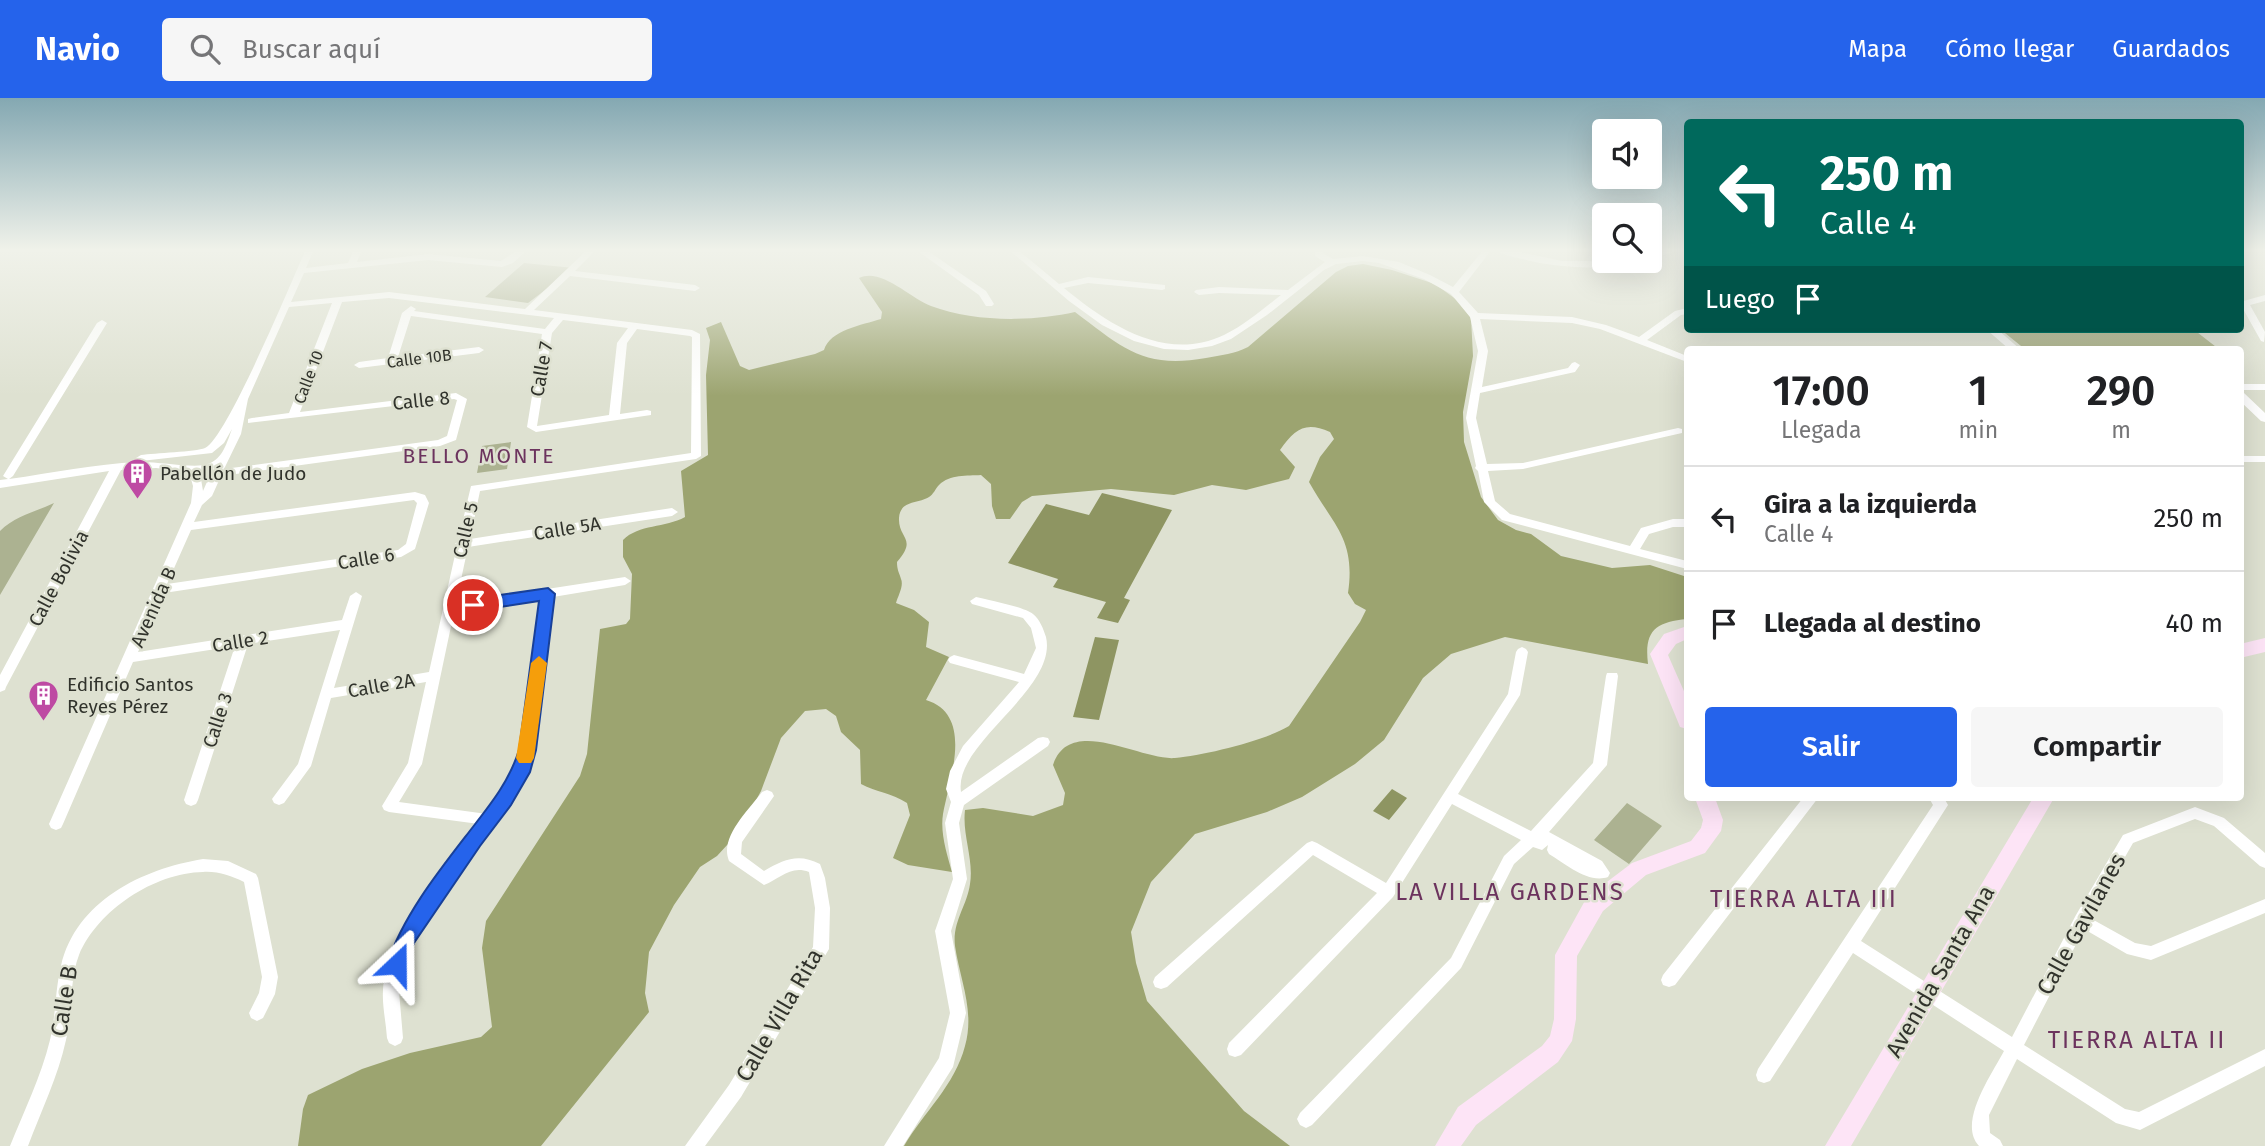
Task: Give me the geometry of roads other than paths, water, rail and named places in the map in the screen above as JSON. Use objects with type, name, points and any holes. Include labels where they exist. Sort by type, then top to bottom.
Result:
[{"type":"street","name":"Avenida B","points":[[56,824],[197,503],[198,486],[195,469],[190,461],[220,440],[243,399],[288,298]]},
{"type":"street","points":[[285,305],[359,298]]},
{"type":"street","points":[[392,361],[407,313],[421,298],[635,325],[622,343],[614,418]]},
{"type":"street","points":[[527,312],[542,298]]},
{"type":"street","points":[[986,298],[989,304]]},
{"type":"street","points":[[1076,298],[1125,334],[1160,345],[1178,347],[1208,345],[1228,339],[1282,298]]},
{"type":"street","points":[[1459,298],[1475,316],[1483,351],[1471,418],[1480,468],[1490,502],[1506,517],[1684,564]]},
{"type":"street","points":[[2244,303],[2265,298]]},
{"type":"street","name":"Calle 10","points":[[293,416],[338,300]]},
{"type":"street","points":[[2244,307],[2264,339]]},
{"type":"street","points":[[1641,340],[1678,313],[1684,312]]},
{"type":"street","points":[[407,313],[547,332]]},
{"type":"street","name":"Calle 7","points":[[531,427],[547,332],[561,316]]},
{"type":"street","points":[[1475,316],[1572,320],[1603,327],[1684,358]]},
{"type":"street","points":[[3,479],[102,323]]},
{"type":"street","name":"Calle 5","points":[[490,820],[389,806],[415,764],[475,488],[696,456],[695,334],[635,325]]},
{"type":"street","points":[[1996,333],[2012,346]]},
{"type":"street","name":"Calle 10B","points":[[359,365],[479,350]]},
{"type":"street","points":[[1476,391],[1572,370],[1575,365]]},
{"type":"street","points":[[2244,387],[2265,387]]},
{"type":"street","name":"Calle 8","points":[[3,479],[149,465],[217,473],[440,443],[452,438],[462,399],[444,396],[252,421]]},
{"type":"street","name":"Avenida B","points":[[197,503],[208,493],[217,473],[242,416],[243,399]]},
{"type":"street","points":[[2244,400],[2265,419]]},
{"type":"street","points":[[531,427],[536,429],[647,414]]},
{"type":"street","points":[[1480,468],[1523,466],[1678,431]]},
{"type":"street","points":[[3,479],[220,450],[223,457],[195,469]]},
{"type":"street","points":[[2244,459],[2265,459]]},
{"type":"street","name":"Calle Bolivia","points":[[0,687],[116,469]]},
{"type":"street","name":"Calle 6","points":[[161,589],[401,553],[411,546],[423,503],[421,498],[415,496],[188,527]]},
{"type":"street","name":"Calle 5A","points":[[461,544],[672,512]]},
{"type":"street","points":[[1633,551],[1645,531],[1684,523]]},
{"type":"street","points":[[448,609],[625,581]]},
{"type":"street","points":[[395,1038],[391,987],[405,939],[521,772],[527,750],[548,594]]},
{"type":"street","points":[[279,799],[304,766],[356,596]]},
{"type":"street","points":[[893,1146],[947,1061],[958,1013],[943,931],[960,879],[952,823],[958,802],[953,789],[957,771],[968,750],[1028,680],[1042,648],[1034,621],[1027,615],[975,601]]},
{"type":"street","name":"Calle 2","points":[[131,658],[348,624]]},
{"type":"street","points":[[1684,633],[1671,639],[1659,654],[1665,678],[1684,712]]},
{"type":"street","name":"Calle 3","points":[[191,800],[243,640]]},
{"type":"street","points":[[2244,650],[2265,645]]},
{"type":"street","points":[[1235,1049],[1388,892],[1514,695],[1522,652]]},
{"type":"street","points":[[954,660],[1028,680]]},
{"type":"street","name":"Calle 2A","points":[[328,694],[434,676]]},
{"type":"street","points":[[1306,1119],[1456,964],[1509,860],[1541,843],[1600,765],[1612,676]]},
{"type":"street","points":[[958,802],[1043,741]]},
{"type":"street","name":"Calle Villa Rita","points":[[694,1146],[735,1091],[821,949],[825,923],[823,895],[815,868],[806,862],[795,861],[764,879],[734,856],[735,841],[767,796]]},
{"type":"street","points":[[1450,796],[1592,872],[1611,878],[1698,847],[1711,831],[1713,820],[1706,801]]},
{"type":"street","points":[[1669,980],[1809,801]]},
{"type":"street","points":[[1764,1075],[1941,805],[1938,801]]},
{"type":"street","name":"Avenida Santa Ana","points":[[1837,1146],[2042,801]]},
{"type":"street","name":"Calle Gavilanes","points":[[1994,1146],[1982,1138],[1980,1114],[2081,920],[2128,839],[2195,813],[2219,822],[2265,862]]},
{"type":"street","points":[[1161,982],[1312,846],[1388,892]]},
{"type":"street","name":"Calle B","points":[[19,1146],[55,1051],[71,956],[86,928],[98,915],[112,902],[142,884],[172,870],[212,864],[227,865],[251,878],[270,977],[267,994],[257,1013]]},
{"type":"street","points":[[1447,1146],[1467,1116],[1550,1054],[1560,1041],[1565,1019],[1566,955],[1611,878]]},
{"type":"street","points":[[2081,920],[2132,949],[2151,953],[2265,906]]},
{"type":"street","points":[[1851,943],[2122,1117],[2140,1121],[2265,1057]]},
{"type":"place","name":"Pabellón de Judo","points":[[137,500]]},
{"type":"place","name":"Edificio Santos Reyes Pérez","points":[[44,722]]},
{"type":"district","name":"BELLO MONTE","points":[[479,456]]},
{"type":"district","name":"LA VILLA GARDENS","points":[[1510,892]]},
{"type":"district","name":"TIERRA ALTA III","points":[[1804,899]]},
{"type":"district","name":"TIERRA ALTA II","points":[[2137,1040]]}]
